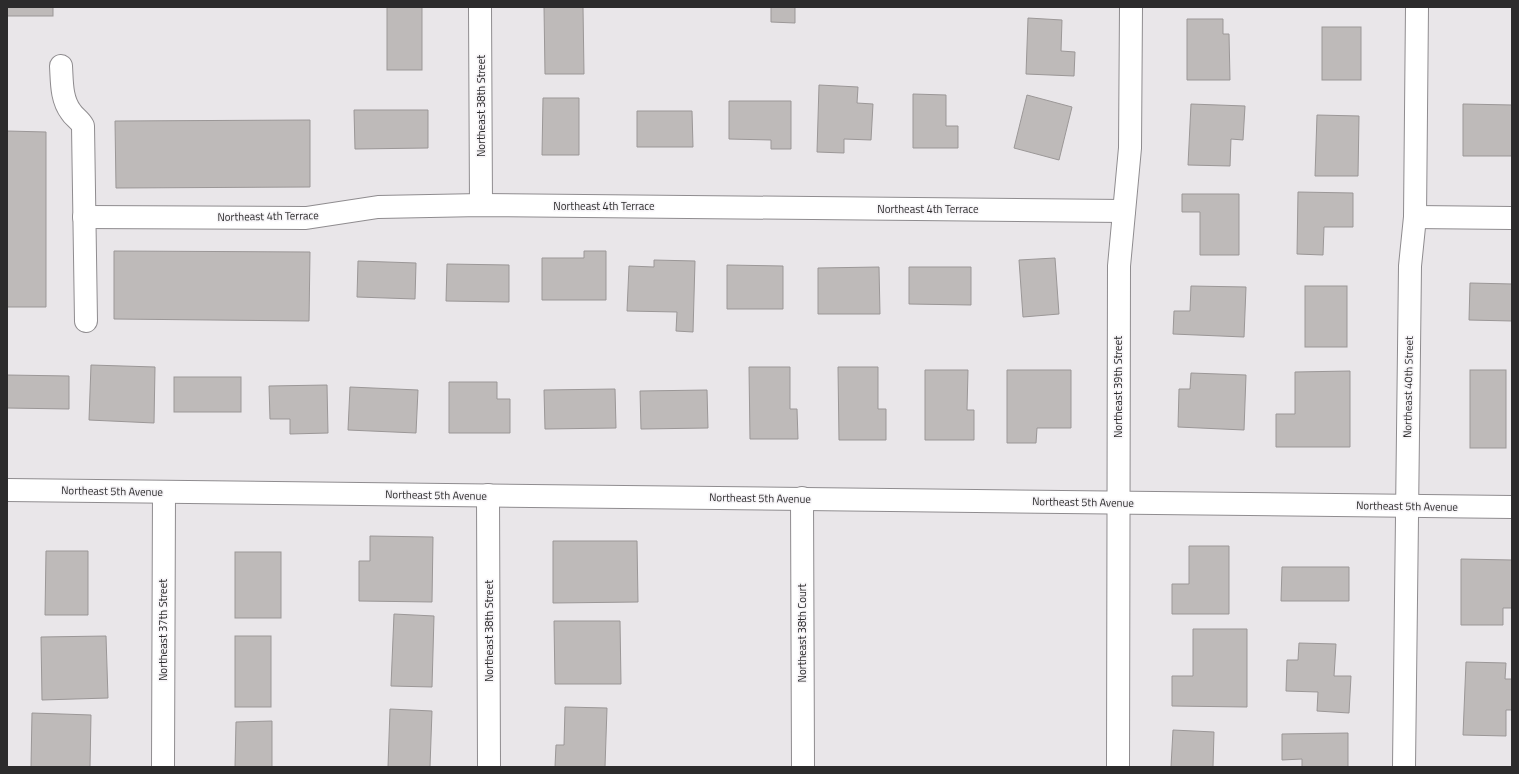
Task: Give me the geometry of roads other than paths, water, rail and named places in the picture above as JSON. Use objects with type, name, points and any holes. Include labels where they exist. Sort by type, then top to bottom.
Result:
[{"type":"street","name":"Northeast 38th Street","points":[[480,7],[481,205]]},
{"type":"street","name":"Northeast 39th Street","points":[[1118,767],[1119,266],[1130,148],[1132,7]]},
{"type":"street","name":"Northeast 40th Street","points":[[1404,767],[1410,266],[1415,217],[1417,7]]},
{"type":"street","points":[[61,66],[64,98],[71,113],[79,119],[83,126],[86,321]]},
{"type":"street","name":"Northeast 4th Terrace","points":[[84,217],[306,218],[378,207],[481,205],[1124,211]]},
{"type":"street","points":[[1415,217],[1512,218]]},
{"type":"street","name":"Northeast 5th Avenue","points":[[7,490],[1512,507]]},
{"type":"street","name":"Northeast 37th Street","points":[[163,767],[164,492]]},
{"type":"street","name":"Northeast 38th Street","points":[[488,495],[489,767]]},
{"type":"street","name":"Northeast 38th Court","points":[[802,498],[803,767]]}]
